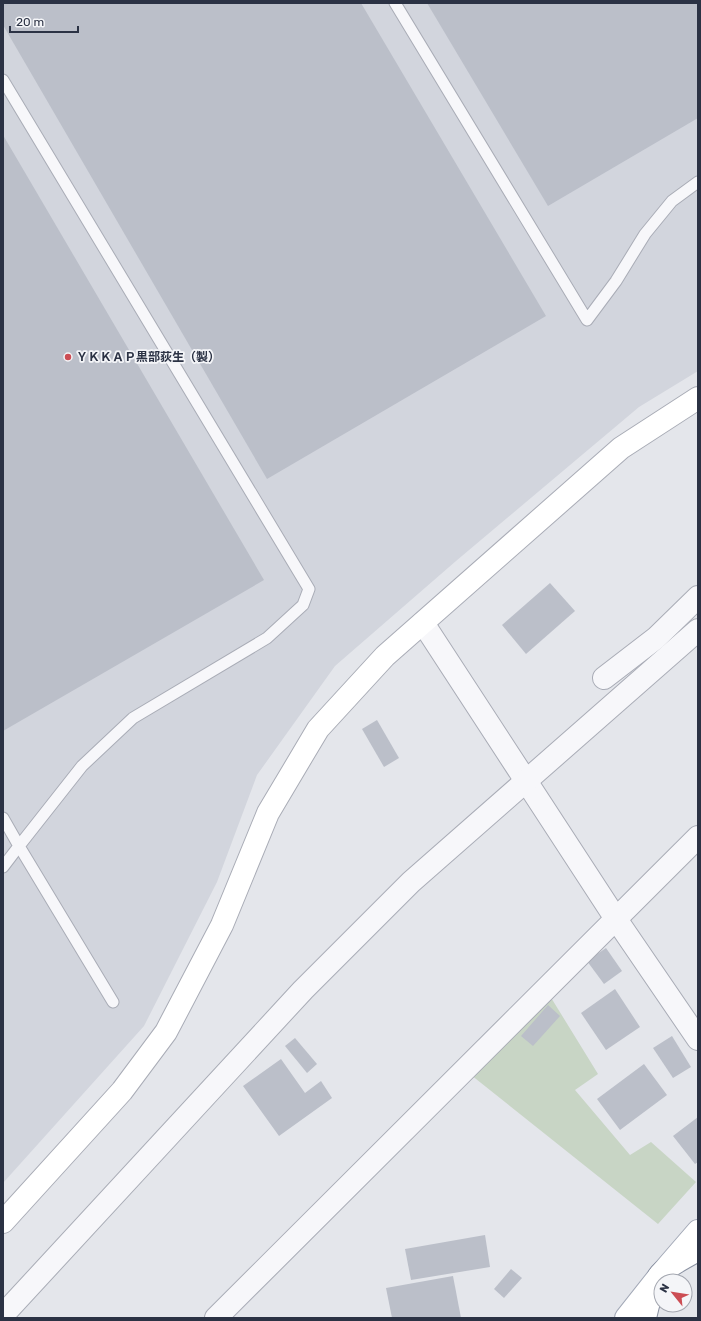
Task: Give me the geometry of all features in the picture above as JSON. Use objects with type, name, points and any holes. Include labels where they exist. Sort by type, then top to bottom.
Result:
[{"type":"main road","points":[[3,1222],[122,1091],[166,1032],[222,925],[268,813],[318,729],[385,656],[621,448],[698,398]]},
{"type":"main road","points":[[662,1273],[698,1231]]},
{"type":"main road","points":[[663,1273],[698,1250]]},
{"type":"main road","points":[[626,1318],[653,1284]]},
{"type":"main road","points":[[645,1318],[653,1291]]},
{"type":"street","points":[[604,678],[656,638],[698,597]]},
{"type":"street","points":[[423,622],[616,919],[698,1039]]},
{"type":"street","points":[[3,1315],[303,990],[411,882],[698,630]]},
{"type":"street","points":[[216,1318],[698,837]]},
{"type":"lane","points":[[395,3],[586,320],[616,281],[645,234],[672,201],[698,182]]},
{"type":"lane","points":[[3,80],[309,589],[303,605],[267,638],[133,718],[82,766],[3,867]]},
{"type":"lane","points":[[3,818],[113,1002]]},
{"type":"shaded area","points":[[3,3],[698,3],[698,371],[639,407],[456,561],[335,666],[257,775],[217,882],[144,1026],[3,1183]]},
{"type":"green space","points":[[550,996],[598,1074],[575,1090],[630,1155],[651,1142],[696,1182],[658,1224],[471,1075]]},
{"type":"building","points":[[3,3],[361,3],[546,316],[267,479],[3,25]]},
{"type":"building","points":[[427,3],[698,3],[698,118],[548,206]]},
{"type":"building","name":"ＹＫＫＡＰ黒部荻生（製）","points":[[3,135],[264,580],[3,731]]},
{"type":"building","points":[[550,583],[575,611],[526,654],[502,625]]},
{"type":"building","points":[[377,720],[399,758],[384,767],[362,729]]},
{"type":"building","points":[[606,948],[622,971],[604,984],[587,961]]},
{"type":"building","points":[[615,989],[640,1027],[606,1050],[581,1013]]},
{"type":"building","points":[[548,1005],[560,1016],[533,1046],[521,1036]]},
{"type":"building","points":[[672,1036],[691,1067],[673,1078],[653,1048]]},
{"type":"building","points":[[295,1038],[317,1064],[307,1073],[285,1046]]},
{"type":"building","points":[[281,1059],[305,1093],[321,1081],[332,1098],[279,1136],[243,1086]]},
{"type":"building","points":[[644,1064],[667,1095],[620,1130],[597,1099]]},
{"type":"building","points":[[698,1117],[698,1162],[695,1164],[673,1136]]},
{"type":"building","points":[[485,1235],[490,1267],[411,1280],[405,1249]]},
{"type":"building","points":[[511,1269],[522,1278],[504,1298],[494,1289]]},
{"type":"building","points":[[453,1276],[461,1318],[392,1318],[386,1288]]},
{"type":"place","name":"ＹＫＫＡＰ黒部荻生（製）","points":[[68,357]]}]
